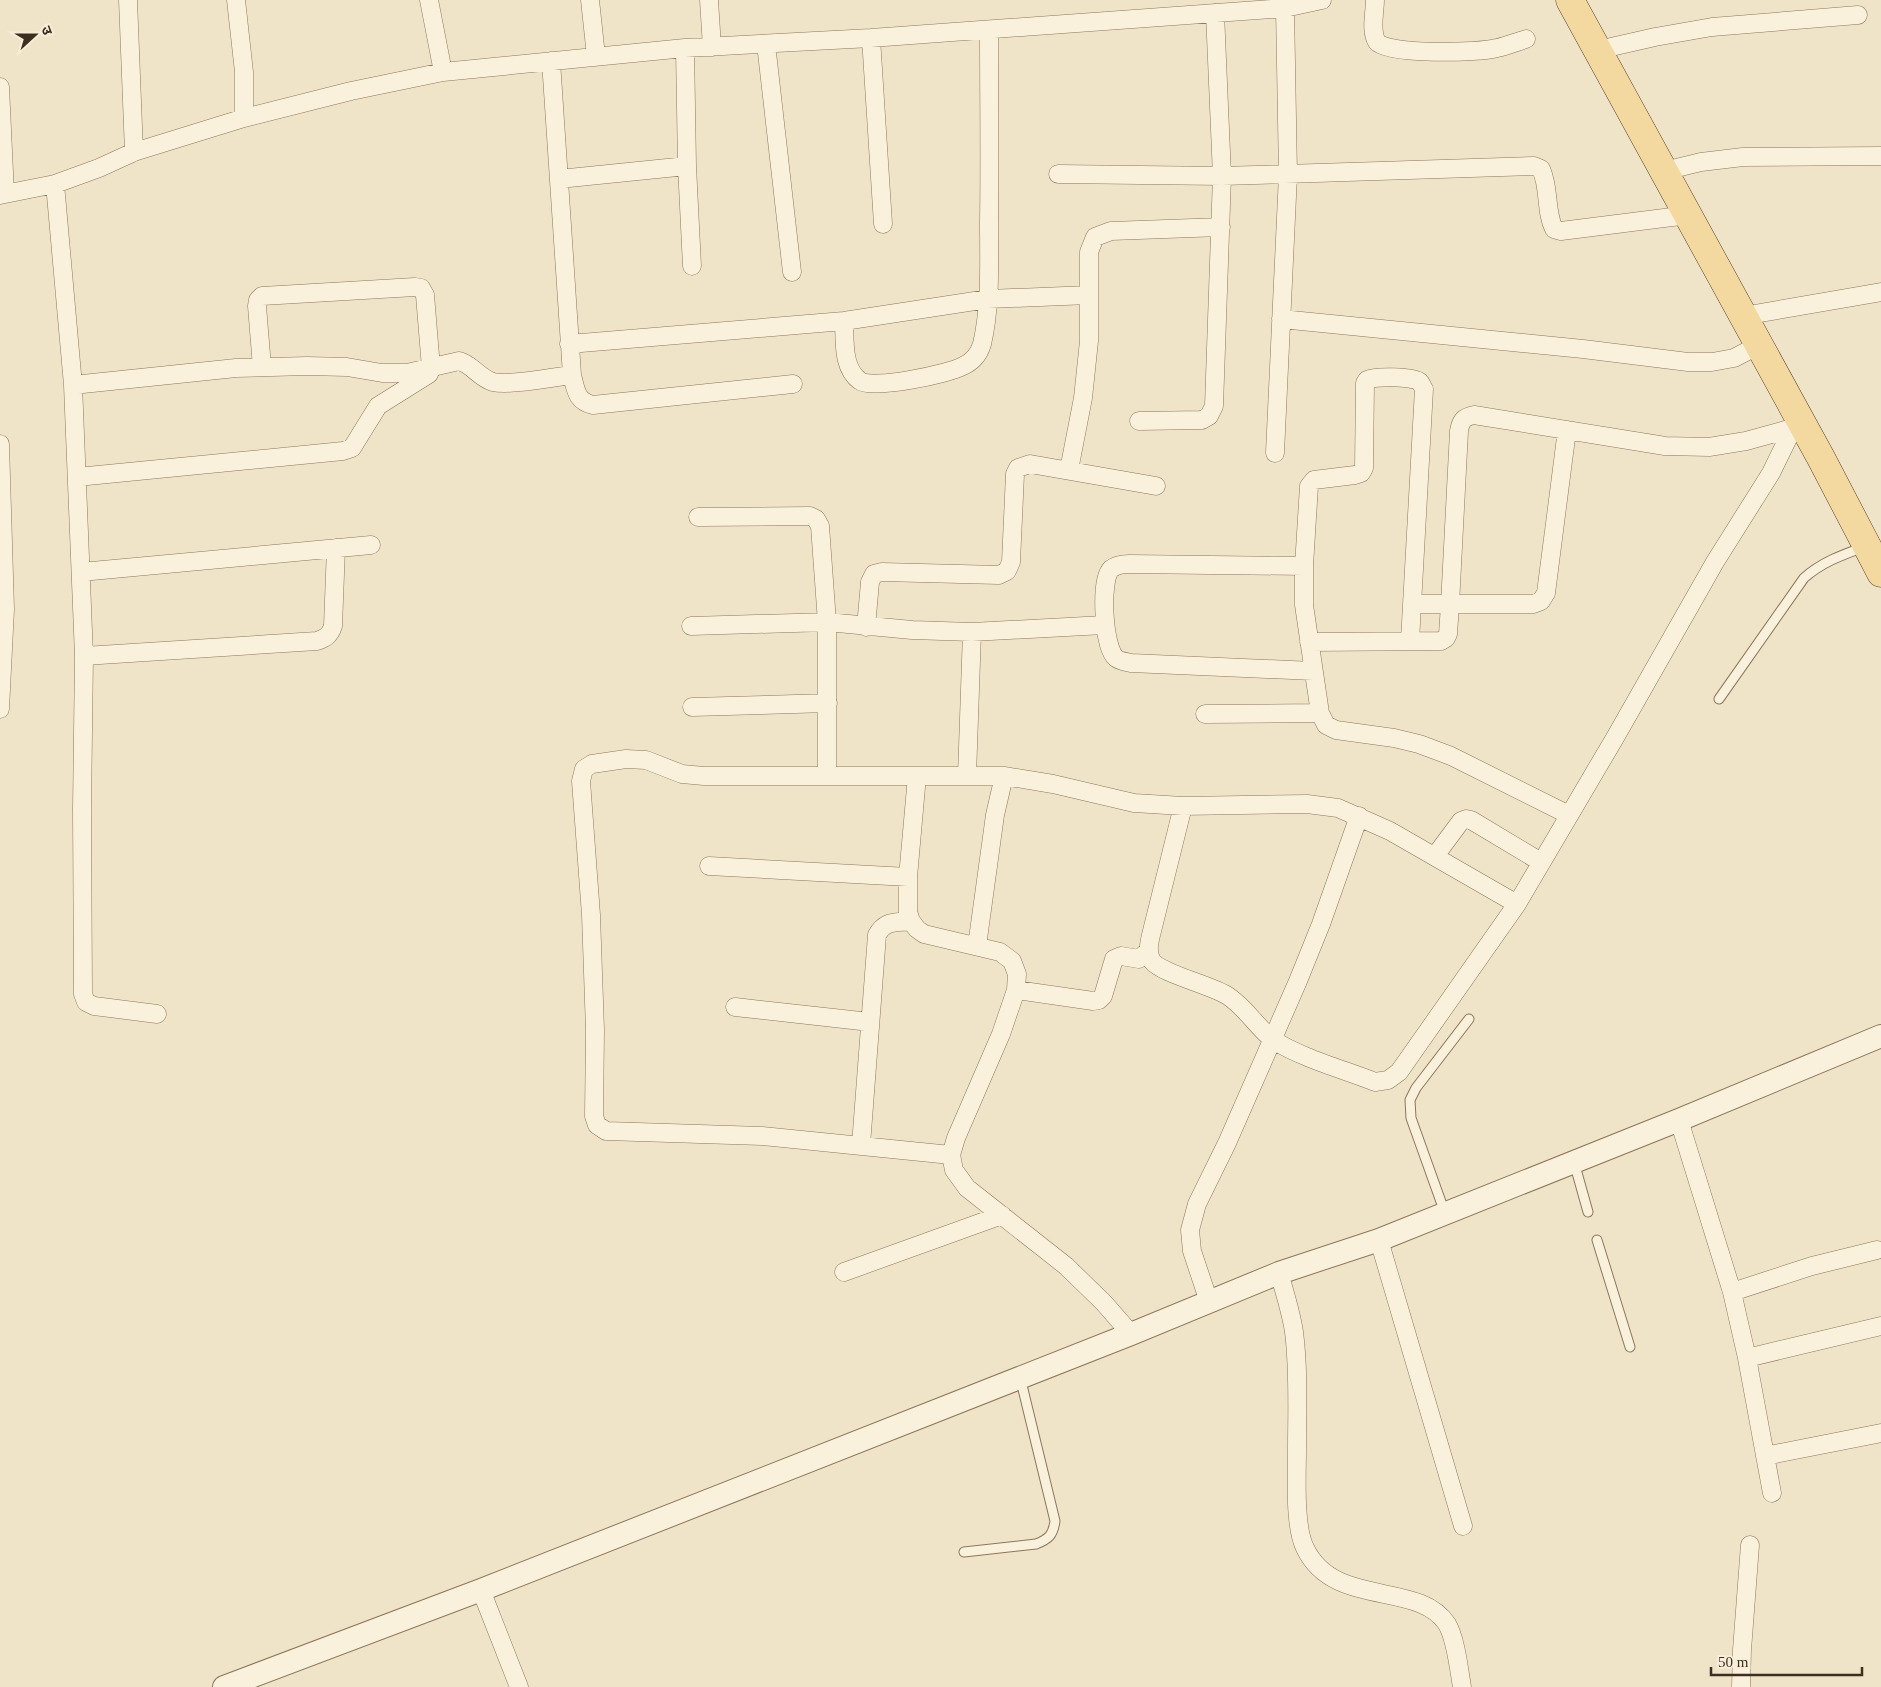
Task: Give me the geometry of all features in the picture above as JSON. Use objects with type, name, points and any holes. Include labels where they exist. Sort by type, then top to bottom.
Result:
[{"type":"main road","points":[[1570,0],[1759,345],[1798,426],[1881,572]]},
{"type":"street","points":[[128,0],[134,152]]},
{"type":"street","points":[[236,0],[244,72],[244,118]]},
{"type":"street","points":[[429,0],[442,72]]},
{"type":"street","points":[[590,0],[596,56]]},
{"type":"street","points":[[709,0],[712,46]]},
{"type":"street","points":[[0,87],[2,195],[55,184],[100,168],[134,152],[244,118],[351,91],[442,72],[685,48],[871,38],[1284,8],[1322,0]]},
{"type":"street","points":[[1375,0],[1374,31],[1377,41],[1384,48],[1470,52],[1497,48],[1526,38]]},
{"type":"street","points":[[1275,452],[1288,175],[1284,8]]},
{"type":"street","points":[[1139,420],[1202,420],[1209,416],[1214,406],[1222,176],[1215,13]]},
{"type":"street","points":[[1598,50],[1712,27],[1858,16]]},
{"type":"street","points":[[844,321],[846,356],[850,370],[861,382],[877,385],[962,367],[974,359],[982,346],[988,299],[989,30]]},
{"type":"street","points":[[871,38],[883,224]]},
{"type":"street","points":[[766,44],[792,272]]},
{"type":"street","points":[[685,48],[687,166],[692,266]]},
{"type":"street","points":[[551,61],[572,375],[578,397],[584,403],[593,405],[793,384]]},
{"type":"street","points":[[1664,170],[1701,162],[1743,157],[1881,156]]},
{"type":"street","points":[[559,179],[687,166]]},
{"type":"street","points":[[1058,174],[1288,175],[1534,166],[1541,169],[1545,177],[1550,222],[1554,229],[1561,232],[1688,216]]},
{"type":"street","points":[[55,184],[73,385],[84,656],[82,809],[83,994],[86,1002],[94,1006],[157,1014]]},
{"type":"street","points":[[1069,470],[1083,398],[1088,350],[1089,252],[1095,237],[1111,231],[1221,226]]},
{"type":"street","points":[[77,477],[352,448],[378,406],[429,374],[431,368],[425,295],[421,288],[415,287],[262,296],[258,300],[257,306],[262,367]]},
{"type":"street","points":[[1743,316],[1881,292]]},
{"type":"street","points":[[570,344],[844,321],[988,299],[1089,295]]},
{"type":"street","points":[[1282,319],[1583,349],[1688,362],[1712,362],[1734,358],[1759,345]]},
{"type":"street","points":[[73,385],[158,375],[262,367],[347,367],[382,373],[407,374],[459,361],[466,363],[482,377],[492,382],[572,375]]},
{"type":"street","points":[[1410,641],[1424,389],[1420,382],[1414,378],[1374,377],[1367,380],[1364,468],[1361,473],[1355,475],[1314,480],[1309,486],[1304,566],[1304,605],[1320,713],[1326,724],[1336,730],[1394,738],[1419,744],[1451,756],[1569,815]]},
{"type":"street","points":[[1309,642],[1441,641],[1446,638],[1448,634],[1450,605],[1458,431],[1461,421],[1466,416],[1474,415],[1665,446],[1710,447],[1746,440],[1798,426]]},
{"type":"street","points":[[1148,952],[1153,962],[1163,969],[1229,997],[1274,1040],[1294,1051],[1375,1082],[1388,1080],[1399,1072],[1517,904],[1715,562],[1798,426]]},
{"type":"street","points":[[1412,604],[1533,604],[1541,600],[1546,592],[1567,430]]},
{"type":"street","points":[[0,444],[5,610],[0,709]]},
{"type":"street","points":[[866,627],[870,582],[874,574],[882,572],[999,576],[1008,571],[1011,562],[1015,474],[1018,468],[1030,464],[1156,486]]},
{"type":"street","points":[[698,518],[810,516],[816,519],[820,526],[827,622],[827,775]]},
{"type":"street","points":[[81,572],[371,545]]},
{"type":"street","points":[[84,656],[317,641],[325,638],[333,626],[336,548]]},
{"type":"street","points":[[1304,566],[1119,565],[1112,568],[1107,575],[1104,625],[1109,647],[1116,658],[1131,663],[1313,671]]},
{"type":"street","points":[[691,626],[827,622],[866,627],[972,632],[1104,625]]},
{"type":"street","points":[[967,776],[972,632]]},
{"type":"street","points":[[692,707],[828,704]]},
{"type":"street","points":[[1205,714],[1320,713]]},
{"type":"street","points":[[951,1155],[762,1136],[606,1131],[597,1125],[594,1116],[591,915],[581,781],[584,769],[592,764],[646,760],[682,774],[704,776],[1004,776],[1053,784],[1134,803],[1183,806],[1307,804],[1338,808],[1390,830],[1517,904]]},
{"type":"street","points":[[917,776],[908,877],[908,912],[911,921],[924,934],[1000,952],[1012,961],[1018,974],[1016,990],[1001,1034],[956,1138],[951,1155],[954,1170],[967,1188],[1066,1266],[1104,1303],[1131,1334]]},
{"type":"street","points":[[977,946],[993,823],[1004,776]]},
{"type":"street","points":[[1016,990],[1093,1001],[1099,1000],[1103,996],[1114,959],[1121,956],[1139,959],[1148,952],[1183,806]]},
{"type":"street","points":[[1208,1302],[1192,1251],[1190,1230],[1197,1204],[1274,1040],[1321,924],[1359,816]]},
{"type":"street","points":[[1435,856],[1461,821],[1466,819],[1471,820],[1542,862]]},
{"type":"street","points":[[709,866],[908,877]]},
{"type":"street","points":[[861,1145],[877,935],[881,927],[890,923],[911,921]]},
{"type":"street","points":[[734,1007],[870,1022]]},
{"type":"street","points":[[224,1687],[481,1590],[1131,1334],[1279,1273],[1379,1240],[1679,1120],[1881,1036]]},
{"type":"street","points":[[1679,1120],[1732,1292],[1747,1358],[1772,1493]]},
{"type":"street","points":[[844,1272],[1002,1215]]},
{"type":"street","points":[[1379,1240],[1463,1526]]},
{"type":"street","points":[[1732,1292],[1812,1266],[1877,1250]]},
{"type":"street","points":[[1279,1273],[1294,1333],[1298,1515],[1304,1548],[1320,1571],[1348,1586],[1411,1601],[1432,1610],[1447,1625],[1456,1652],[1462,1687]]},
{"type":"street","points":[[1747,1358],[1881,1326]]},
{"type":"street","points":[[1765,1456],[1881,1433]]},
{"type":"street","points":[[1741,1687],[1750,1545]]},
{"type":"street","points":[[481,1590],[519,1687]]},
{"type":"lane","points":[[1718,699],[1804,578],[1817,567],[1832,559],[1867,546]]},
{"type":"lane","points":[[1445,1213],[1411,1118],[1410,1100],[1416,1088],[1470,1019]]},
{"type":"lane","points":[[1574,1162],[1588,1212]]},
{"type":"lane","points":[[1597,1240],[1630,1347]]},
{"type":"lane","points":[[964,1552],[1036,1544],[1046,1540],[1054,1532],[1055,1521],[1020,1377]]}]
